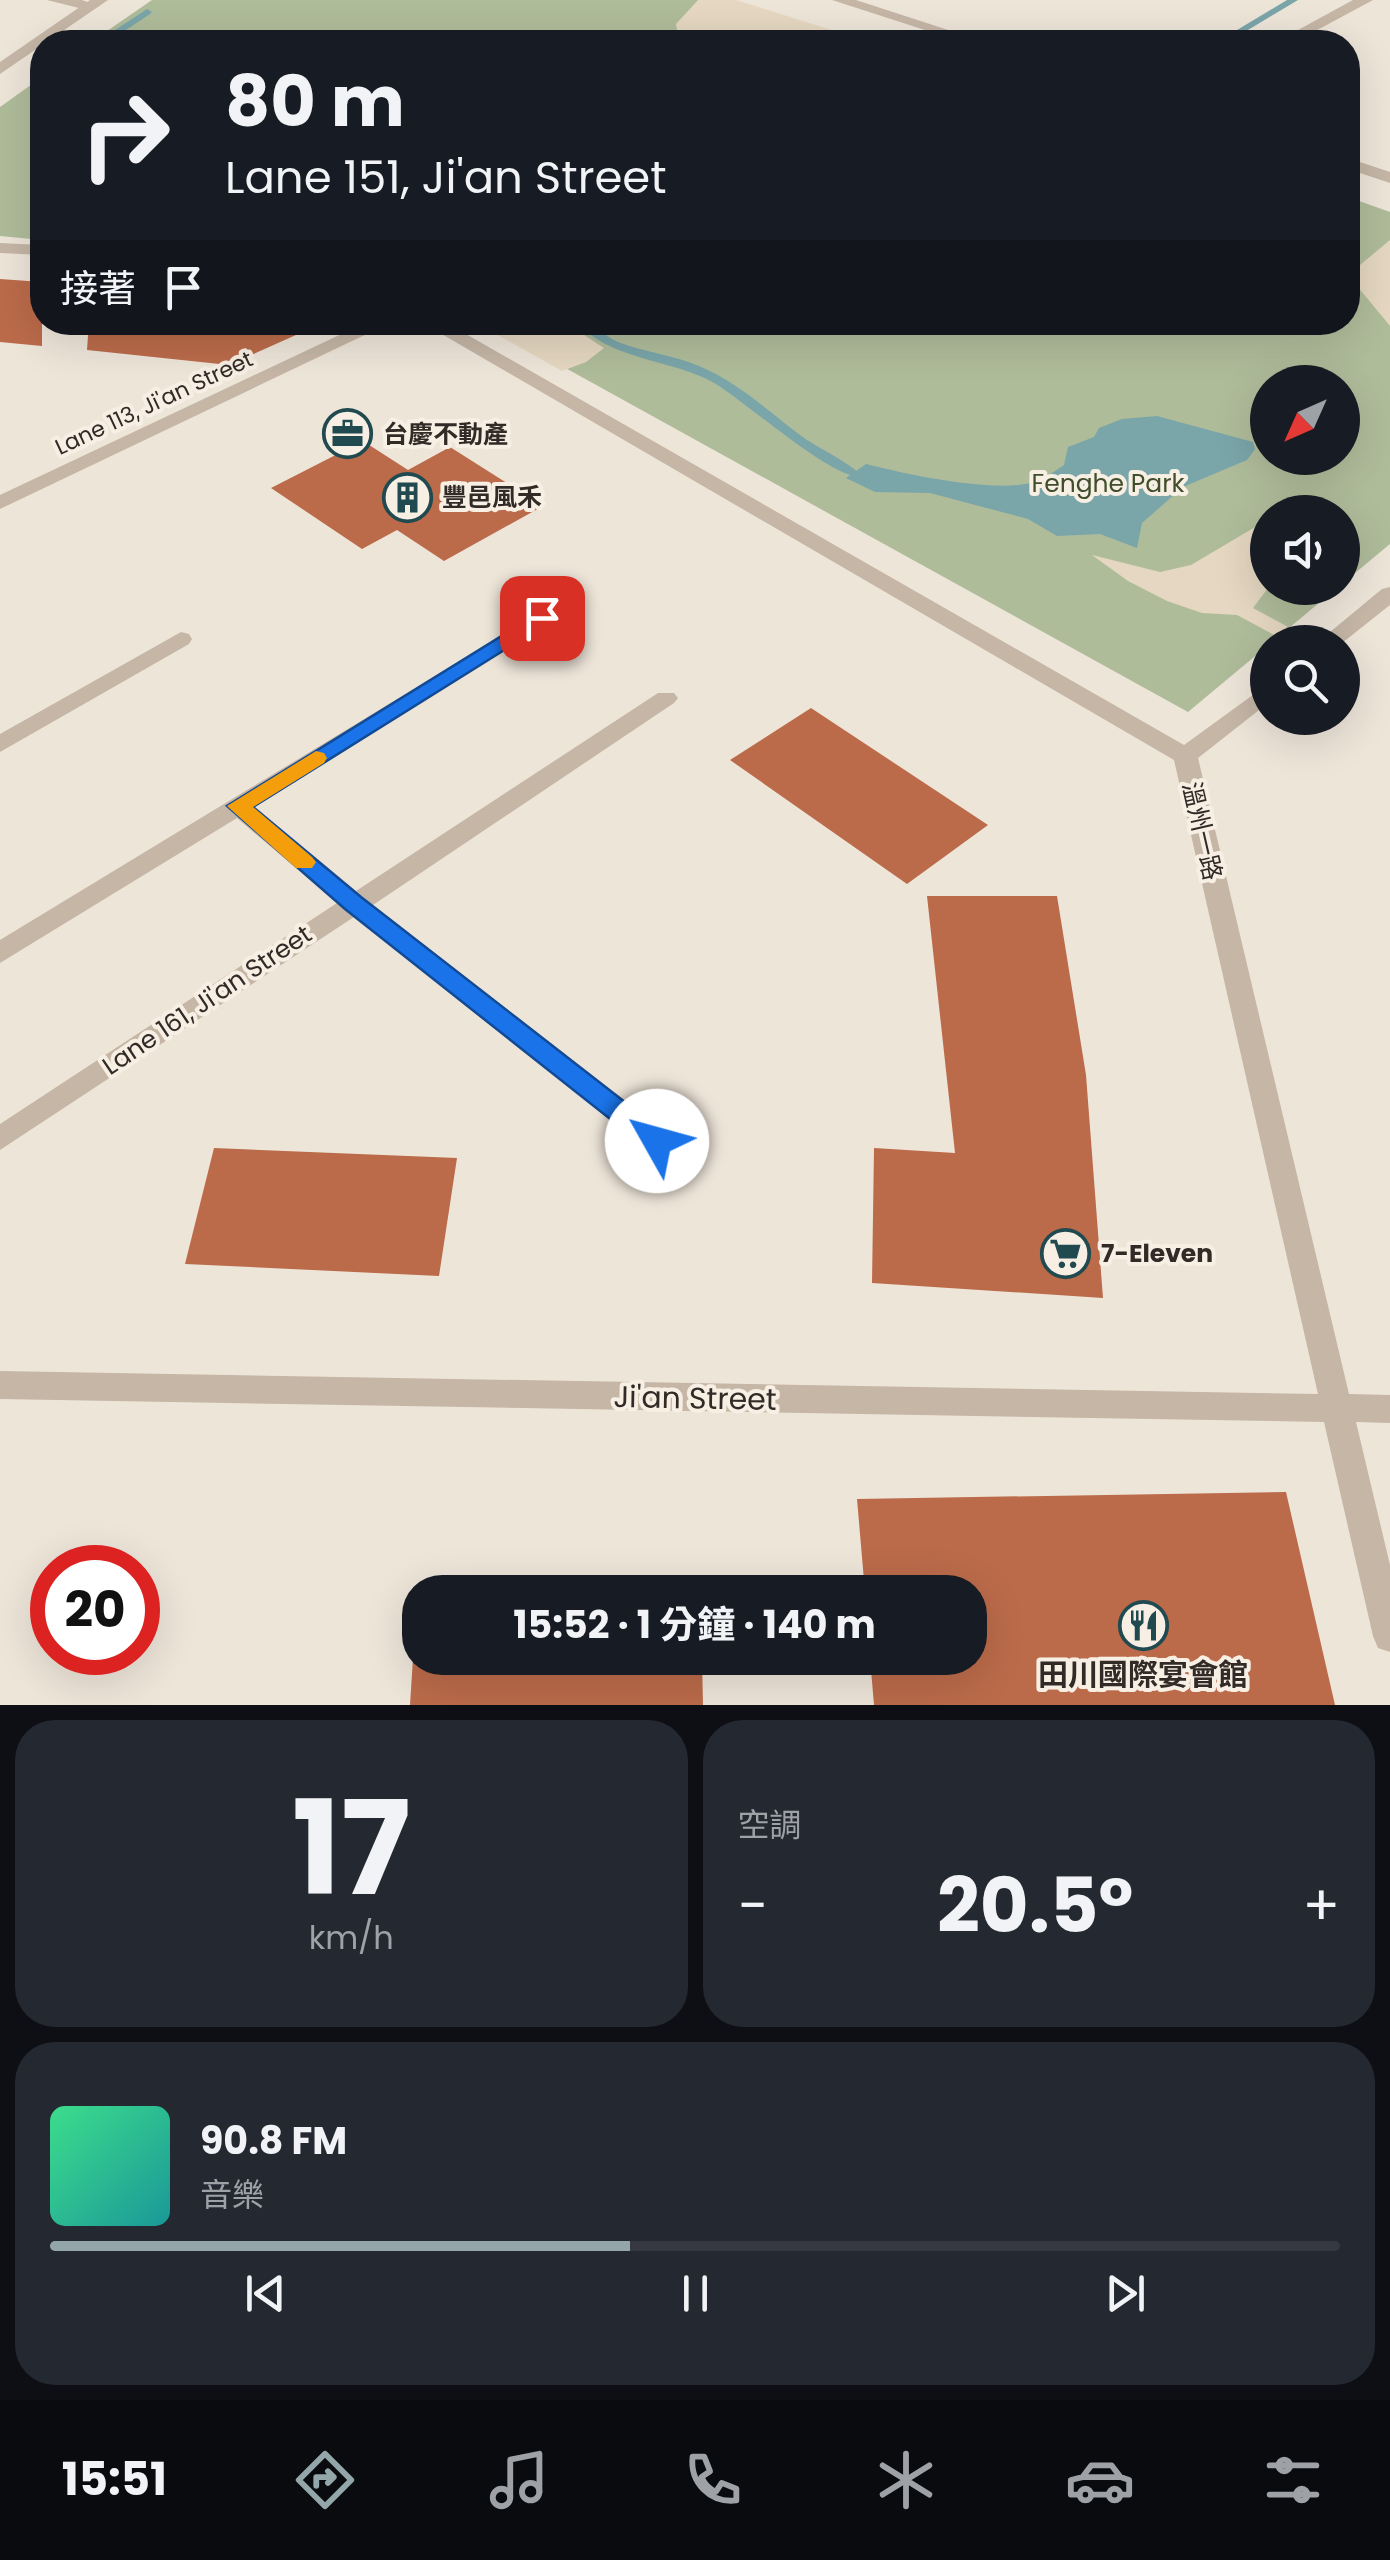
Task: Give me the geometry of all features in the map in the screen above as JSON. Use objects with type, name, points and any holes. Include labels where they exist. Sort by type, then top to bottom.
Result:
[{"type":"street","points":[[55,0],[95,3]]},
{"type":"street","points":[[840,0],[939,30]]},
{"type":"street","points":[[1307,30],[1365,0]]},
{"type":"street","points":[[56,30],[95,3]]},
{"type":"street","points":[[0,69],[30,48]]},
{"type":"street","points":[[1360,167],[1390,178]]},
{"type":"street","points":[[0,248],[30,249]]},
{"type":"street","name":"Lane 113, Ji'an Street","points":[[0,503],[355,335]]},
{"type":"street","name":"溫州一路","points":[[453,335],[1185,756],[1390,1636]]},
{"type":"street","points":[[1350,625],[1390,594]]},
{"type":"street","points":[[0,953],[542,618]]},
{"type":"street","points":[[0,744],[182,640]]},
{"type":"street","name":"Lane 161, Ji'an Street","points":[[0,1139],[666,698]]},
{"type":"street","points":[[1185,756],[1250,705]]},
{"type":"street","points":[[238,806],[353,903],[657,1141]]},
{"type":"street","name":"Ji'an Street","points":[[0,1386],[1390,1409]]},
{"type":"green space","points":[[152,0],[728,0],[830,30],[108,30]]},
{"type":"green space","points":[[30,86],[30,239],[0,236],[0,107]]},
{"type":"green space","name":"Fenghe Park","points":[[1360,201],[1390,212],[1390,544],[1360,569],[1360,495],[1250,495],[1250,605],[1317,605],[1293,625],[1250,625],[1250,660],[1188,712],[506,335],[1360,335]]},
{"type":"shaded area","points":[[698,0],[736,0],[832,30],[677,30],[676,24]]},
{"type":"shaded area","points":[[1390,240],[1390,326],[1360,290],[1360,265]]},
{"type":"shaded area","points":[[498,335],[584,335],[604,348],[586,362],[562,371]]},
{"type":"shaded area","points":[[1250,530],[1250,605],[1285,625],[1256,625],[1237,615],[1202,613],[1167,601],[1128,581],[1092,555],[1160,572],[1191,565]]},
{"type":"water","points":[[1157,416],[1250,441],[1250,456],[1183,487],[1142,523],[1137,548],[1100,534],[1057,536],[1028,519],[930,493],[875,492],[846,478],[866,464],[952,482],[1021,485],[1040,480],[1064,465],[1068,447],[1094,437],[1099,428],[1122,419]]},
{"type":"building","points":[[0,279],[30,281],[30,335],[42,335],[42,346],[0,342]]},
{"type":"building","points":[[88,335],[296,335],[229,365],[87,350]]},
{"type":"building","name":"豐邑風禾","points":[[363,441],[408,470],[450,447],[543,506],[444,561],[397,530],[362,549],[271,488]]},
{"type":"building","points":[[811,708],[988,825],[907,884],[730,760]]},
{"type":"building","points":[[927,896],[1057,896],[1086,1075],[1103,1298],[872,1283],[874,1148],[955,1153]]},
{"type":"building","points":[[214,1148],[457,1158],[439,1276],[185,1264]]},
{"type":"building","name":"田川國際宴會館","points":[[1286,1492],[1335,1705],[874,1705],[871,1675],[987,1675],[987,1575],[864,1575],[857,1499]]},
{"type":"building","points":[[412,1675],[702,1675],[703,1705],[410,1705]]},
{"type":"waterway","points":[[1242,30],[1293,0]]},
{"type":"waterway","points":[[120,30],[147,12]]},
{"type":"waterway","points":[[596,335],[618,346],[711,376],[853,473]]},
{"type":"slow traffic","points":[[304,862],[238,806],[316,758]]},
{"type":"place","name":"台慶不動產","points":[[348,434]]},
{"type":"place","name":"豐邑風禾","points":[[407,497]]},
{"type":"place","name":"7-Eleven","points":[[1066,1253]]},
{"type":"place","name":"田川國際宴會館","points":[[1143,1625]]},
{"type":"route","points":[[542,618],[238,806],[353,903],[657,1141]]}]
